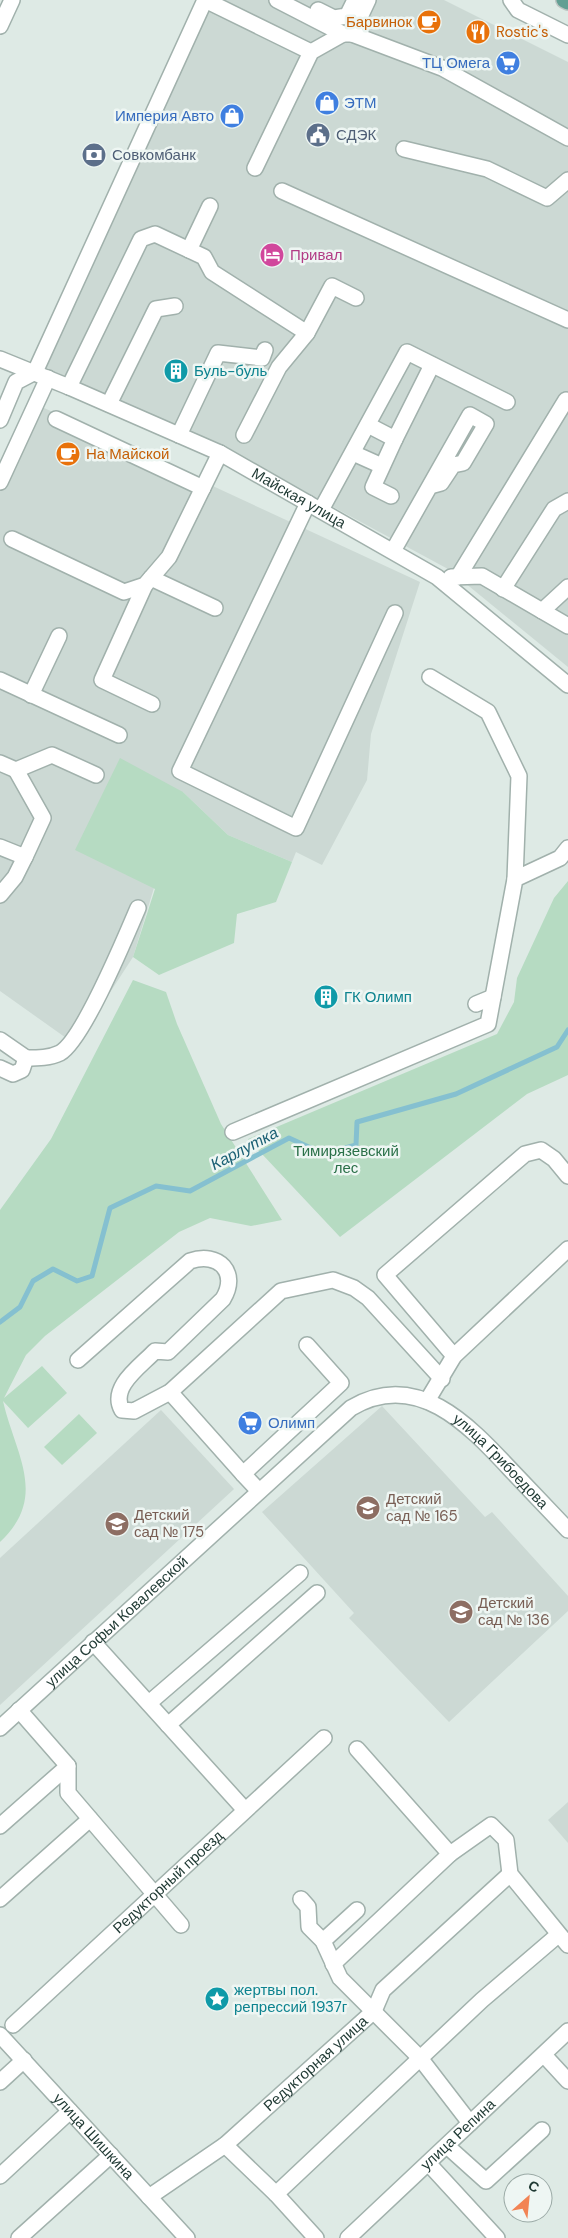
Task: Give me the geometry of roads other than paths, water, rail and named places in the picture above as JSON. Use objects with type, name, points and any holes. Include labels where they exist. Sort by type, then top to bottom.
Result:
[{"type":"main road","points":[[564,0],[568,2]]},
{"type":"street","points":[[0,26],[12,0]]},
{"type":"street","points":[[0,482],[42,375],[205,0],[311,52]]},
{"type":"street","points":[[276,0],[347,34],[442,68],[568,138]]},
{"type":"street","points":[[299,0],[334,18],[347,16],[355,0]]},
{"type":"street","points":[[255,168],[311,52],[347,34],[368,0]]},
{"type":"street","points":[[512,0],[518,10],[568,36]]},
{"type":"street","points":[[404,149],[487,169],[547,198],[568,180]]},
{"type":"street","points":[[282,191],[568,320]]},
{"type":"street","points":[[189,250],[210,206]]},
{"type":"street","points":[[69,387],[140,239],[155,234],[204,258],[212,272],[308,334]]},
{"type":"street","points":[[244,435],[278,367],[308,334],[332,286],[356,298]]},
{"type":"street","points":[[109,404],[156,309],[175,306]]},
{"type":"street","points":[[179,435],[218,353],[262,358],[265,350]]},
{"type":"street","points":[[394,613],[296,828],[180,771],[315,507],[353,453],[406,352],[507,402]]},
{"type":"street","name":"Майская улица","points":[[0,360],[42,375],[220,453],[393,551],[437,577],[568,685]]},
{"type":"street","points":[[391,496],[373,487],[394,440],[432,365]]},
{"type":"street","points":[[0,420],[16,382],[42,375]]},
{"type":"street","points":[[458,577],[566,400]]},
{"type":"street","points":[[393,551],[470,415],[486,424],[463,463],[453,464],[441,484],[430,486]]},
{"type":"street","points":[[56,418],[203,488]]},
{"type":"street","points":[[368,425],[394,440]]},
{"type":"street","points":[[152,704],[102,680],[148,582],[169,557],[220,453]]},
{"type":"street","points":[[353,453],[382,466]]},
{"type":"street","points":[[503,589],[554,509],[568,501]]},
{"type":"street","points":[[12,539],[124,592],[148,582],[215,608]]},
{"type":"street","points":[[437,577],[482,576],[568,626]]},
{"type":"street","points":[[542,610],[568,587]]},
{"type":"street","points":[[31,695],[59,636]]},
{"type":"street","points":[[233,1132],[488,1024],[515,879],[519,776],[488,712],[430,677]]},
{"type":"street","points":[[0,680],[119,735]]},
{"type":"street","points":[[16,770],[52,755],[96,775]]},
{"type":"street","points":[[0,763],[16,770],[43,818],[15,877],[0,895]]},
{"type":"street","points":[[0,847],[25,857]]},
{"type":"street","points":[[515,879],[560,858],[568,848]]},
{"type":"street","points":[[0,1040],[26,1058],[46,1058],[61,1052],[75,1038],[114,962],[138,908]]},
{"type":"street","points":[[476,1004],[493,996]]},
{"type":"street","points":[[0,1068],[13,1074],[22,1070],[26,1058]]},
{"type":"street","points":[[454,1356],[385,1275],[525,1154],[541,1150],[554,1158],[568,1176]]},
{"type":"street","points":[[427,1401],[442,1379],[454,1356],[568,1249]]},
{"type":"street","points":[[78,1360],[190,1261],[198,1258],[215,1259],[223,1265],[230,1283],[223,1299],[168,1352],[155,1351],[122,1386],[118,1402],[122,1410],[134,1411],[170,1392],[281,1292],[333,1280],[354,1288],[368,1298],[442,1379]]},
{"type":"street","points":[[368,1298],[389,1280]]},
{"type":"street","points":[[243,1474],[341,1383],[307,1345]]},
{"type":"street","points":[[170,1392],[259,1492]]},
{"type":"street","name":"улица Софьи Ковалевской","points":[[0,1728],[351,1408],[378,1395],[397,1394],[427,1401]]},
{"type":"street","name":"улица Грибоедова","points":[[427,1401],[464,1422],[568,1530]]},
{"type":"street","points":[[149,1703],[300,1573]]},
{"type":"street","points":[[168,1725],[317,1593]]},
{"type":"street","points":[[94,1642],[245,1810]]},
{"type":"street","points":[[19,1710],[68,1766],[68,1793],[156,1893],[181,1925]]},
{"type":"street","name":"Редукторный проезд","points":[[13,2026],[324,1738]]},
{"type":"street","points":[[357,1749],[450,1854]]},
{"type":"street","points":[[0,1826],[68,1766]]},
{"type":"street","points":[[0,1899],[90,1819]]},
{"type":"street","points":[[276,2194],[482,2000],[563,1940],[510,1874],[506,1840],[491,1825],[450,1854],[333,1964]]},
{"type":"street","name":"Редукторная улица","points":[[149,2197],[225,2145],[374,2011],[383,1990],[510,1874]]},
{"type":"street","points":[[301,1899],[308,1906],[308,1927],[323,1942],[340,1978],[420,2058],[470,2123]]},
{"type":"street","points":[[323,1942],[358,1910]]},
{"type":"street","name":"улица Репина","points":[[348,2238],[568,2031]]},
{"type":"street","name":"улица Шишкина","points":[[0,2034],[187,2238]]},
{"type":"street","points":[[544,2055],[568,2080]]},
{"type":"street","points":[[0,2082],[24,2060]]},
{"type":"street","points":[[0,2176],[70,2111]]},
{"type":"street","points":[[447,2146],[486,2181],[542,2130]]},
{"type":"street","points":[[225,2145],[276,2194],[316,2238]]},
{"type":"street","points":[[19,2238],[111,2155]]},
{"type":"street","points":[[428,2164],[497,2238]]},
{"type":"waterway","name":"Карлутка","points":[[0,1322],[20,1307],[33,1281],[53,1269],[77,1281],[92,1276],[110,1208],[156,1186],[190,1191],[289,1138],[324,1154],[356,1145],[357,1122],[456,1094],[557,1047],[568,1030]]},
{"type":"place","name":"Барвинок","points":[[429,22]]},
{"type":"place","name":"Rostic's","points":[[478,32]]},
{"type":"place","name":"ТЦ Омега","points":[[508,63]]},
{"type":"place","name":"ЭТМ","points":[[327,103]]},
{"type":"place","name":"Империя Авто","points":[[232,116]]},
{"type":"place","name":"СДЭК","points":[[318,135]]},
{"type":"place","name":"Совкомбанк","points":[[94,155]]},
{"type":"place","name":"Привал","points":[[272,255]]},
{"type":"place","name":"Буль-буль","points":[[176,371]]},
{"type":"place","name":"На Майской","points":[[68,454]]},
{"type":"place","name":"ГК Олимп","points":[[326,997]]},
{"type":"place","name":"Олимп","points":[[250,1423]]},
{"type":"place","name":"Детский сад № 165","points":[[368,1508]]},
{"type":"place","name":"Детский сад № 175","points":[[117,1524]]},
{"type":"place","name":"Детский сад № 136","points":[[461,1612]]},
{"type":"place","name":"жертвы пол. репрессий 1937г","points":[[217,1999]]},
{"type":"park label","name":"Тимирязевский лес","points":[[346,1160]]}]
